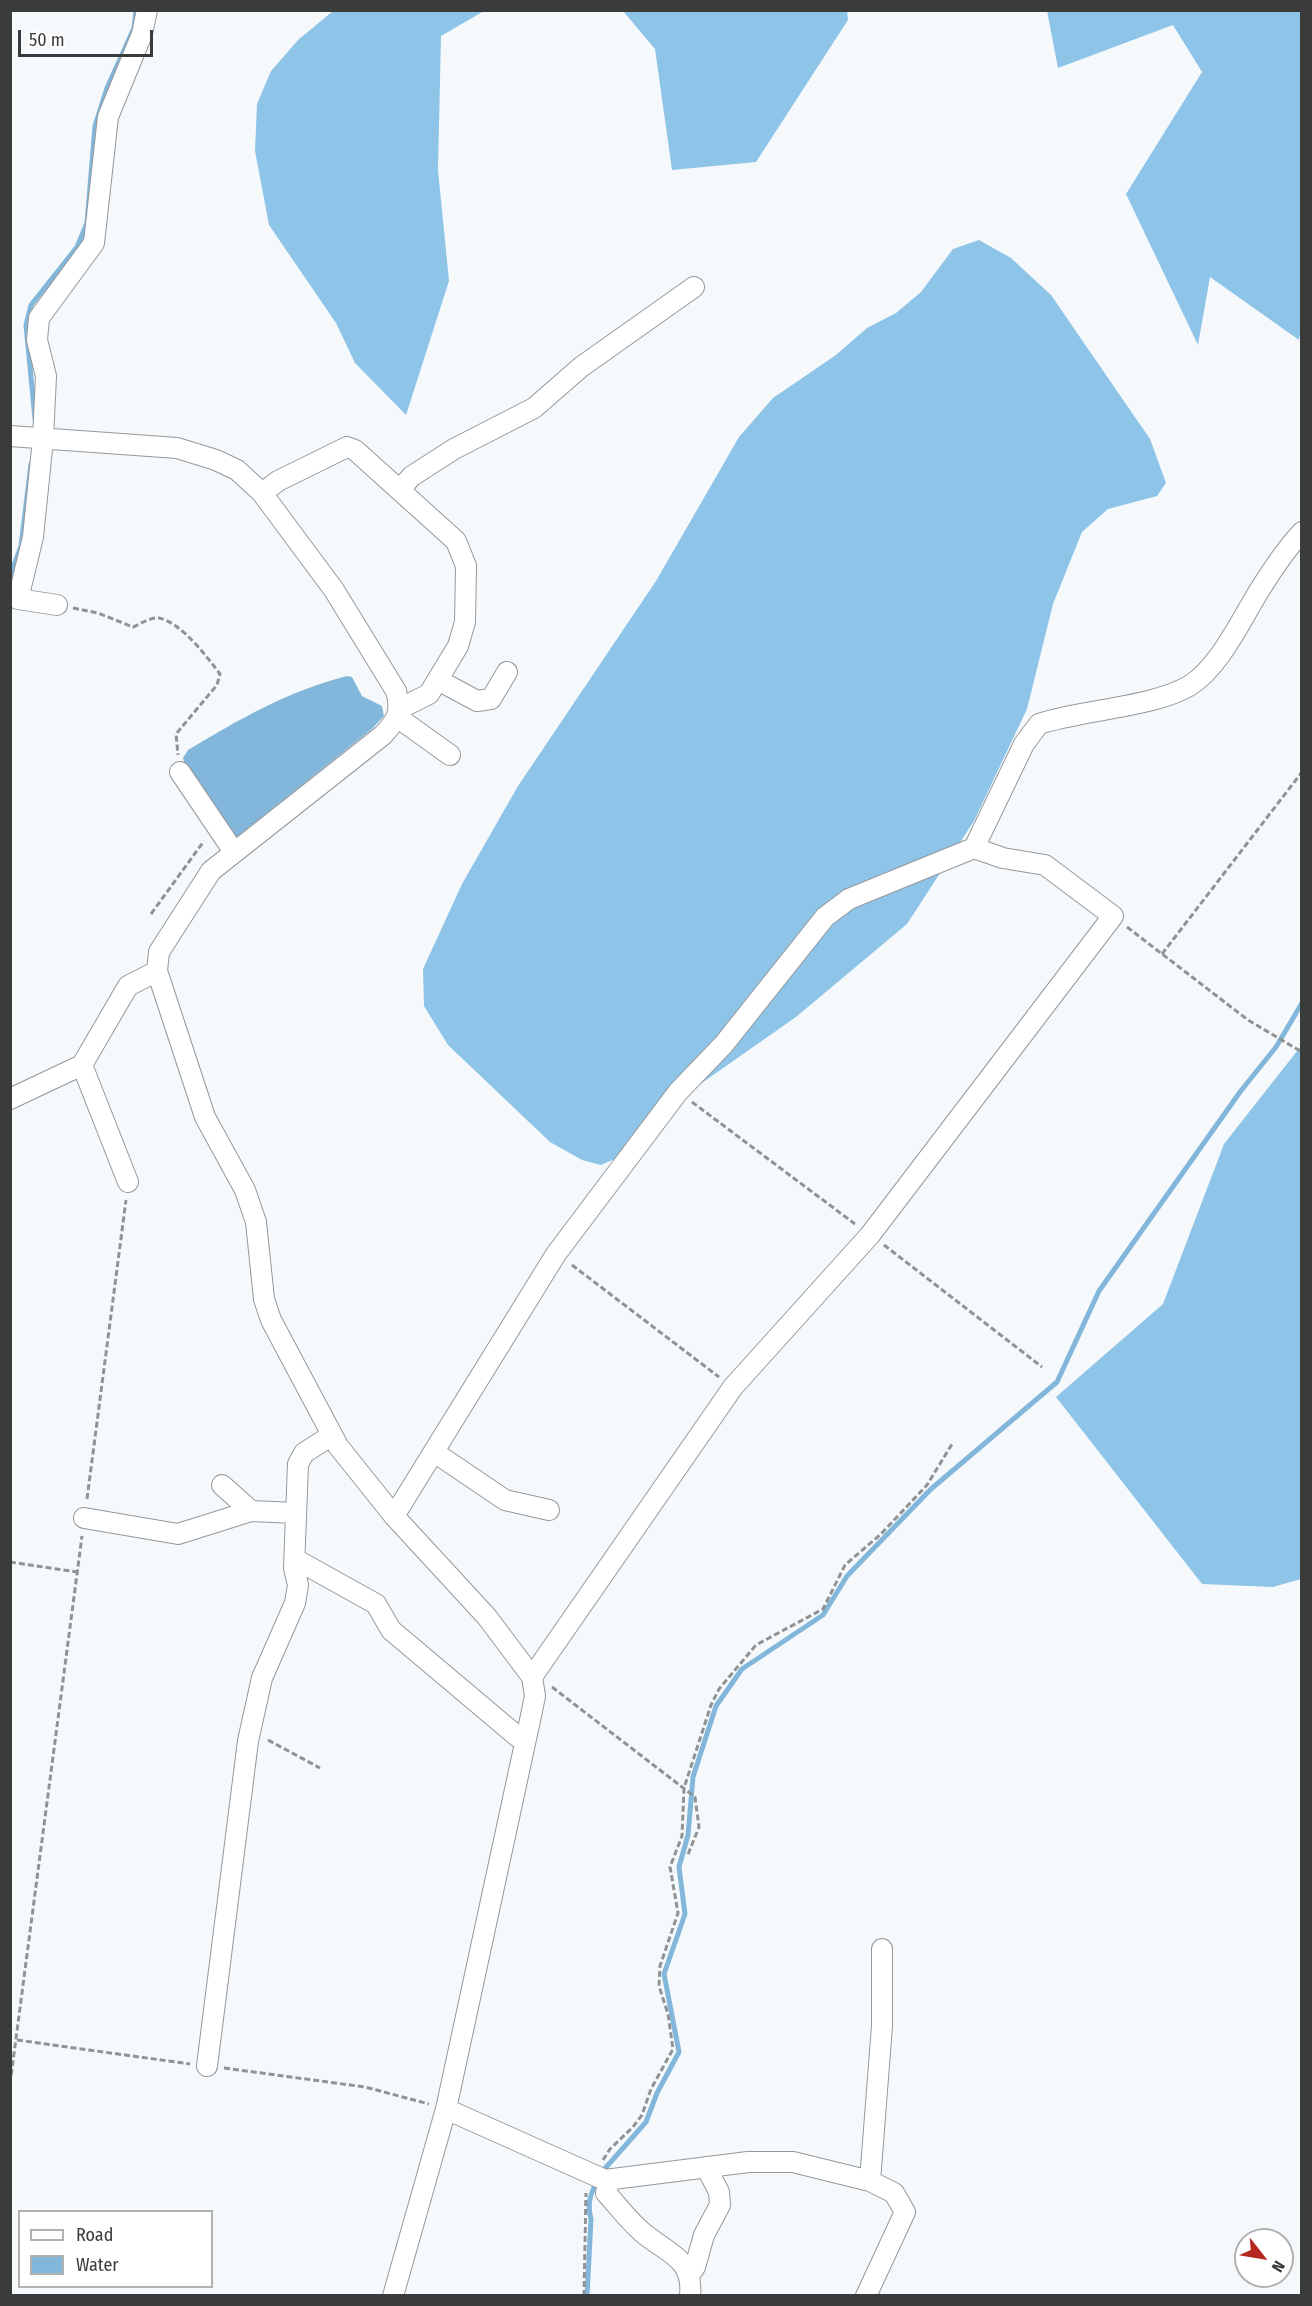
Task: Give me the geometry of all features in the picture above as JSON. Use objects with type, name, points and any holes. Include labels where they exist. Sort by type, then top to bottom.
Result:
[{"type":"street","points":[[57,605],[18,599],[33,537],[43,439],[46,376],[37,340],[39,318],[94,243],[108,117],[142,34],[147,10]]},
{"type":"street","points":[[400,489],[412,476],[454,449],[534,408],[581,367],[694,287]]},
{"type":"street","points":[[10,436],[177,448],[216,460],[237,470],[262,493],[334,590],[385,670],[396,691],[399,713],[450,755]]},
{"type":"street","points":[[262,493],[278,481],[347,447],[355,450],[456,541],[466,566],[465,622],[458,646],[429,694],[399,713],[383,735],[211,871],[170,931],[159,952],[157,971],[205,1117],[245,1190],[256,1222],[264,1299],[271,1320],[338,1446],[394,1515],[487,1617],[532,1682],[535,1696],[446,2109],[393,2295]]},
{"type":"street","points":[[974,848],[1024,744],[1039,724],[1164,696],[1189,686],[1206,672],[1239,625],[1284,552],[1302,532]]},
{"type":"street","points":[[438,680],[477,701],[491,699],[507,672]]},
{"type":"street","points":[[180,773],[234,852]]},
{"type":"street","points":[[394,1515],[556,1254],[678,1092],[724,1044],[825,917],[849,899],[974,848],[1003,858],[1045,865],[1113,916],[870,1235],[733,1387],[532,1682]]},
{"type":"street","points":[[10,1099],[82,1065],[128,986],[157,971]]},
{"type":"street","points":[[82,1065],[128,1182]]},
{"type":"street","points":[[207,2066],[250,1731],[262,1678],[295,1603],[298,1584],[295,1559],[298,1464],[304,1453],[332,1435]]},
{"type":"street","points":[[434,1452],[505,1500],[549,1510]]},
{"type":"street","points":[[222,1485],[251,1511]]},
{"type":"street","points":[[84,1518],[178,1533],[251,1511],[296,1513]]},
{"type":"street","points":[[295,1559],[376,1604],[391,1630],[518,1737],[526,1739]]},
{"type":"street","points":[[870,2181],[882,2026],[882,1949]]},
{"type":"street","points":[[446,2109],[602,2178],[748,2162],[793,2162],[870,2181],[894,2193],[905,2212],[866,2295]]},
{"type":"street","points":[[690,2274],[695,2268],[704,2235],[720,2205],[719,2193],[706,2167]]},
{"type":"street","points":[[602,2178],[606,2193],[642,2232],[683,2263],[690,2274],[690,2295]]},
{"type":"path","points":[[57,605],[98,613],[127,627],[160,618],[192,638],[220,674],[217,685],[176,734],[180,773]]},
{"type":"path","points":[[1162,954],[1302,772]]},
{"type":"path","points":[[151,914],[215,824]]},
{"type":"path","points":[[1113,916],[1248,1020],[1302,1052]]},
{"type":"path","points":[[678,1092],[1042,1367]]},
{"type":"path","points":[[10,2084],[128,1182]]},
{"type":"path","points":[[556,1254],[612,1293],[733,1387]]},
{"type":"path","points":[[584,2295],[585,2195],[602,2178],[610,2149],[642,2115],[651,2089],[673,2049],[668,2014],[659,1986],[660,1966],[678,1913],[670,1867],[682,1836],[684,1788],[711,1705],[719,1689],[756,1645],[823,1609],[845,1565],[881,1534],[927,1485],[952,1444]]},
{"type":"path","points":[[10,1562],[77,1572]]},
{"type":"path","points":[[532,1682],[550,1686],[695,1797],[699,1827],[687,1857]]},
{"type":"path","points":[[250,1731],[320,1768]]},
{"type":"path","points":[[17,2040],[365,2087],[446,2109]]},
{"type":"shaded area","points":[[847,10],[848,20],[756,162],[672,170],[655,49],[623,11]]},
{"type":"shaded area","points":[[333,11],[484,11],[441,36],[438,170],[449,281],[406,415],[355,363],[336,323],[269,225],[255,151],[257,104],[271,71],[298,40]]},
{"type":"shaded area","points":[[1047,11],[1301,11],[1302,321],[1299,340],[1210,277],[1198,345],[1126,194],[1202,72],[1173,25],[1058,68]]},
{"type":"shaded area","points":[[979,240],[1011,258],[1051,295],[1150,439],[1166,483],[1157,496],[1108,509],[1082,532],[1053,604],[1027,709],[974,821],[907,924],[796,1017],[686,1094],[624,1155],[601,1165],[582,1160],[550,1142],[448,1045],[424,1006],[423,969],[462,884],[518,786],[656,581],[739,437],[773,398],[836,355],[867,328],[896,313],[921,292],[953,249]]},
{"type":"shaded area","points":[[1301,1046],[1301,1579],[1273,1587],[1202,1584],[1056,1397],[1163,1304],[1224,1144]]},
{"type":"water","points":[[347,676],[352,677],[362,696],[382,706],[384,716],[372,729],[233,840],[188,776],[183,758],[188,750],[284,698]]},
{"type":"waterway","points":[[35,419],[26,325],[31,305],[77,247],[87,223],[95,126],[107,88],[134,28],[136,10]]},
{"type":"waterway","points":[[10,576],[21,546],[31,464]]},
{"type":"waterway","points":[[601,2173],[646,2122],[657,2093],[679,2052],[664,1974],[685,1914],[679,1867],[688,1835],[693,1777],[716,1706],[742,1669],[823,1615],[847,1576],[931,1489],[1057,1382],[1099,1291],[1240,1092],[1276,1047],[1302,1003]]},
{"type":"waterway","points":[[587,2296],[591,2219],[589,2204],[597,2181]]}]
